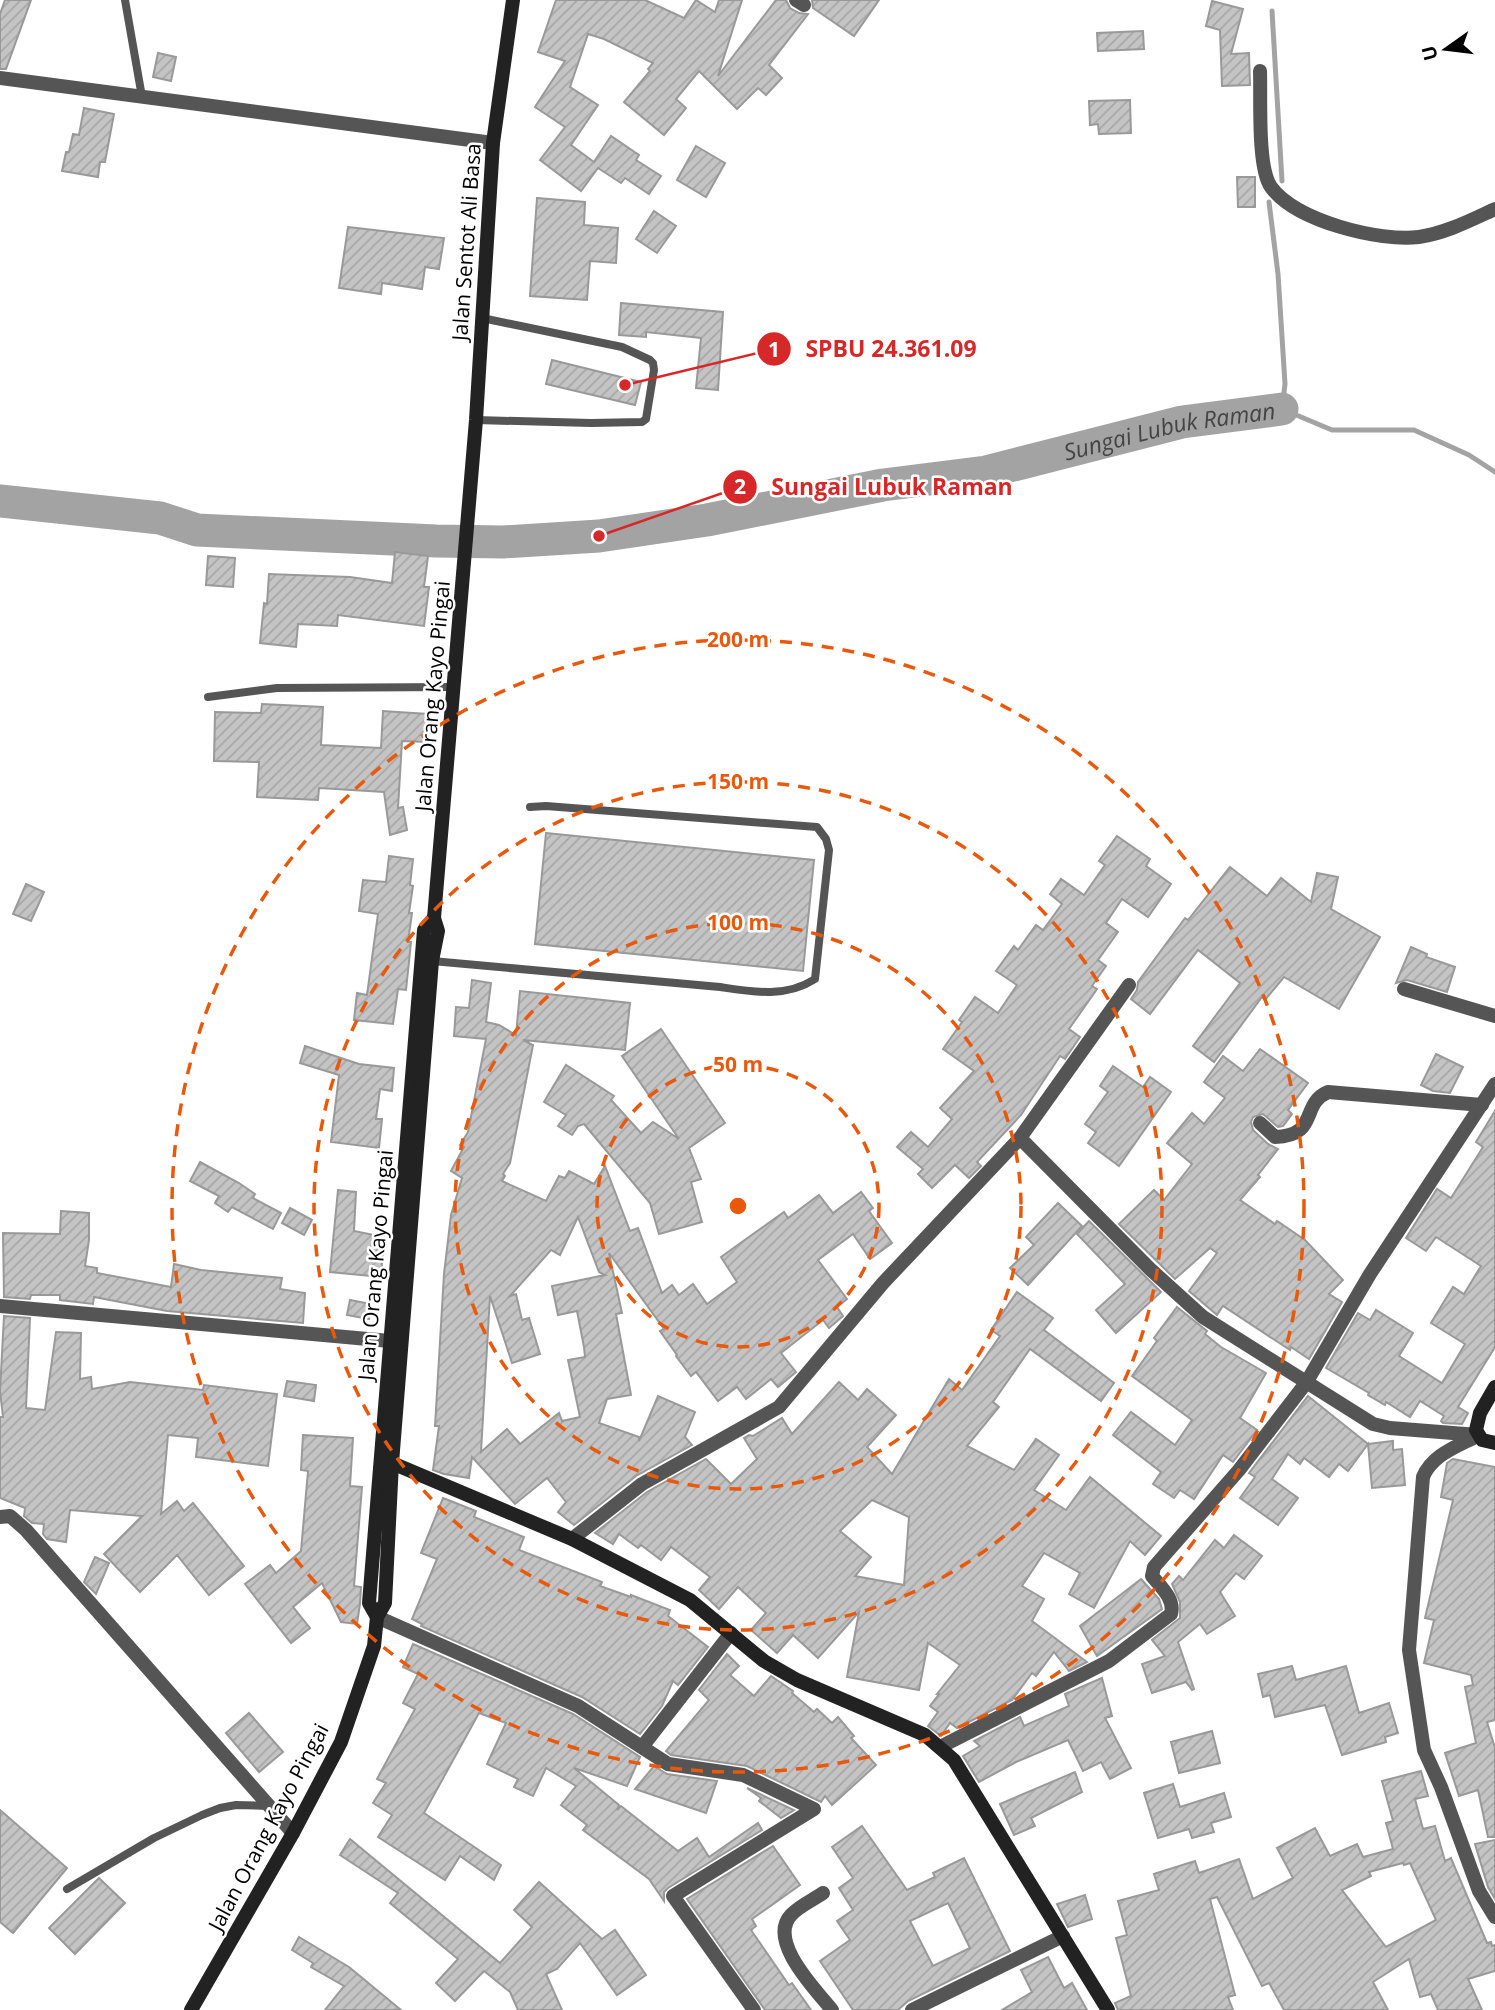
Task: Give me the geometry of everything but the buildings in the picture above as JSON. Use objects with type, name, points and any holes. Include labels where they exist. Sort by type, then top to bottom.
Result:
[{"type":"main road","name":"Jalan Sentot Ali Basa","points":[[470,487],[493,142],[513,0]]},
{"type":"main road","name":"Jalan Orang Kayo Pingai","points":[[191,2010],[293,1833],[341,1742],[374,1646],[377,1617],[385,1603],[392,1463],[432,961],[438,931],[434,918],[470,487]]},
{"type":"main road","name":"Jalan Orang Kayo Pingai","points":[[377,1617],[369,1603],[390,1341],[424,930],[434,918]]},
{"type":"main road","points":[[1495,1387],[1480,1413],[1477,1424],[1478,1435],[1482,1440],[1495,1443]]},
{"type":"main road","points":[[392,1463],[572,1539],[690,1600],[764,1661],[797,1680],[925,1735],[954,1760],[1108,2010]]},
{"type":"street","points":[[1260,71],[1264,172],[1271,188],[1289,204],[1331,225],[1371,235],[1419,237],[1461,225],[1495,209]]},
{"type":"street","points":[[0,78],[493,142]]},
{"type":"street","points":[[572,1539],[642,1484],[779,1407],[883,1283],[1020,1138],[1129,985]]},
{"type":"street","points":[[1404,989],[1495,1016]]},
{"type":"street","points":[[940,1747],[1108,1661],[1171,1614],[1171,1600],[1152,1576],[1154,1567],[1239,1470],[1306,1383],[1370,1274],[1495,1084]]},
{"type":"street","points":[[1260,1123],[1275,1137],[1295,1133],[1308,1120],[1313,1103],[1328,1092],[1482,1105]]},
{"type":"street","points":[[1020,1138],[1150,1269],[1203,1317],[1373,1424],[1390,1428],[1478,1435]]},
{"type":"street","points":[[0,1306],[390,1341]]},
{"type":"street","points":[[1478,1435],[1437,1457],[1427,1466],[1423,1477],[1409,1650],[1424,1750],[1441,1787],[1479,1891],[1495,1917]]},
{"type":"street","points":[[0,1517],[10,1516],[26,1530],[293,1833]]},
{"type":"street","points":[[377,1617],[578,1706],[668,1764],[743,1774],[814,1809],[673,1896],[754,2010]]},
{"type":"street","points":[[642,1747],[730,1633]]},
{"type":"street","points":[[823,1893],[790,1916],[784,1932],[785,1941],[795,1961],[832,2010]]},
{"type":"street","points":[[912,2010],[1063,1936]]},
{"type":"lane","points":[[125,0],[142,97]]},
{"type":"lane","points":[[476,420],[591,424],[642,422],[646,419],[654,370],[650,360],[622,347],[482,318]]},
{"type":"lane","points":[[208,697],[277,688],[454,687]]},
{"type":"lane","points":[[432,961],[762,993],[797,989],[815,979],[829,850],[826,839],[817,827],[546,806],[530,807]]},
{"type":"lane","points":[[67,1889],[154,1838],[202,1815],[236,1805],[269,1806]]},
{"type":"waterway","points":[[1272,11],[1282,181]]},
{"type":"waterway","name":"Sungai Lubuk Raman","points":[[1269,202],[1278,274],[1285,384],[1282,409],[1332,430],[1414,430],[1469,455],[1495,472]]},
{"type":"waterway","name":"Sungai Lubuk Raman","points":[[0,501],[160,518],[197,530],[436,541],[503,542],[599,536],[707,520],[883,485],[986,472],[1182,422],[1282,409]]},
{"type":"place","name":"SPBU 24.361.09","points":[[625,385]]},
{"type":"place","name":"Sungai Lubuk Raman","points":[[599,536]]}]
